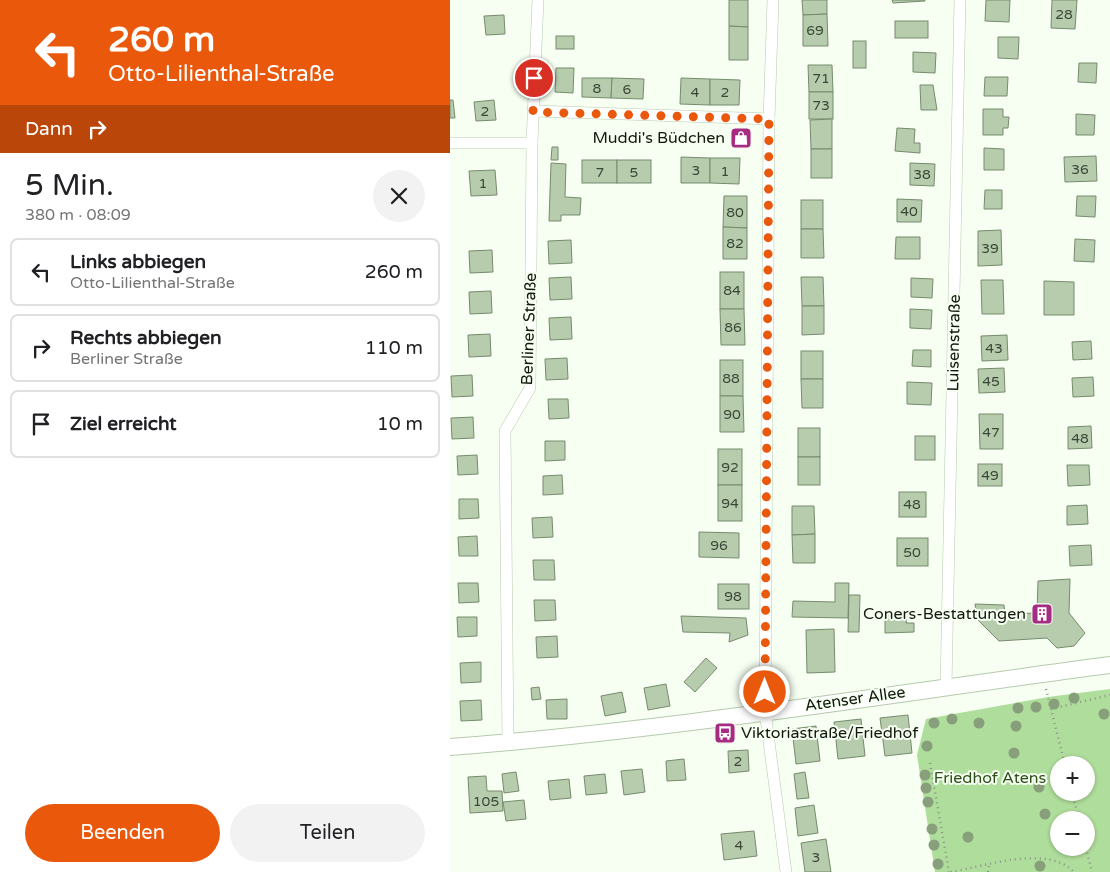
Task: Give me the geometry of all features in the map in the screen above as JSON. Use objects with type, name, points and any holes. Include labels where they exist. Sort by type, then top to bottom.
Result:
[{"type":"street","name":"Berliner Straße","points":[[508,742],[505,431],[530,388],[532,143],[538,0]]},
{"type":"street","points":[[773,0],[769,119],[765,711],[786,872]]},
{"type":"street","name":"Luisenstraße","points":[[946,687],[960,0]]},
{"type":"street","points":[[533,112],[769,119]]},
{"type":"street","points":[[450,143],[532,143]]},
{"type":"street","name":"Atenser Allee","points":[[450,746],[508,742],[765,711],[1110,665]]},
{"type":"path","points":[[1043,674],[1063,756]]},
{"type":"path","points":[[1051,709],[1110,695]]},
{"type":"path","points":[[930,763],[950,872],[1036,857],[1065,863],[1074,872]]},
{"type":"path","points":[[1088,856],[1092,872]]},
{"type":"path","points":[[988,872],[989,865]]},
{"type":"green space","name":"Friedhof Atens","points":[[1110,689],[1110,872],[935,872],[917,755],[926,719],[1048,697]]},
{"type":"building","points":[[729,0],[748,0],[748,27],[729,26]]},
{"type":"building","points":[[802,0],[827,0],[827,14],[803,15]]},
{"type":"building","points":[[892,0],[925,0],[925,1],[893,3]]},
{"type":"building","points":[[986,0],[1010,0],[1009,22],[985,21]]},
{"type":"building","points":[[1052,0],[1077,0],[1075,29],[1051,28]]},
{"type":"building","points":[[827,14],[828,46],[803,46],[803,15]]},
{"type":"building","points":[[504,15],[505,34],[486,35],[484,16]]},
{"type":"building","points":[[895,21],[928,21],[928,38],[895,38]]},
{"type":"building","points":[[729,26],[748,27],[748,60],[729,60]]},
{"type":"building","points":[[556,36],[574,36],[574,49],[556,49]]},
{"type":"building","points":[[998,37],[1019,37],[1018,59],[998,58]]},
{"type":"building","points":[[853,41],[866,41],[866,68],[853,68]]},
{"type":"building","points":[[913,52],[936,53],[935,73],[913,72]]},
{"type":"building","points":[[1079,63],[1097,63],[1096,83],[1078,82]]},
{"type":"building","points":[[808,65],[832,65],[833,92],[809,92]]},
{"type":"building","points":[[556,68],[574,68],[573,93],[555,92]]},
{"type":"building","points":[[985,77],[1008,77],[1007,96],[984,96]]},
{"type":"building","points":[[582,78],[612,78],[611,98],[582,97]]},
{"type":"building","points":[[612,78],[644,79],[643,99],[611,98]]},
{"type":"building","points":[[681,78],[710,79],[710,105],[680,104]]},
{"type":"building","points":[[710,79],[740,80],[739,105],[710,105]]},
{"type":"building","points":[[920,85],[933,85],[937,110],[921,110]]},
{"type":"building","points":[[809,92],[833,92],[833,119],[809,119]]},
{"type":"building","points":[[450,100],[453,100],[455,118],[450,118]]},
{"type":"building","points":[[494,100],[496,120],[476,121],[474,102]]},
{"type":"building","points":[[983,109],[1003,109],[1003,117],[1009,117],[1008,128],[1003,128],[1003,135],[983,135]]},
{"type":"building","points":[[1076,114],[1095,115],[1094,135],[1076,135]]},
{"type":"building","points":[[832,119],[832,149],[811,149],[810,120]]},
{"type":"building","points":[[897,128],[915,129],[914,143],[920,143],[920,153],[895,151]]},
{"type":"building","name":"Muddi's Büdchen","points":[[737,131],[746,131],[745,144],[737,144]]},
{"type":"building","points":[[552,147],[558,147],[558,160],[551,160]]},
{"type":"building","points":[[984,148],[1004,149],[1004,170],[984,170]]},
{"type":"building","points":[[811,149],[832,149],[832,178],[811,178]]},
{"type":"building","points":[[1096,156],[1097,181],[1065,182],[1064,157]]},
{"type":"building","points":[[681,157],[710,158],[710,183],[681,183]]},
{"type":"building","points":[[710,158],[740,158],[739,184],[710,183]]},
{"type":"building","points":[[582,160],[617,160],[617,183],[582,183]]},
{"type":"building","points":[[617,160],[651,160],[651,183],[617,183]]},
{"type":"building","points":[[551,163],[566,164],[565,197],[581,198],[580,215],[561,215],[561,221],[549,221]]},
{"type":"building","points":[[910,163],[935,164],[934,186],[910,185]]},
{"type":"building","points":[[495,170],[497,195],[471,196],[469,171]]},
{"type":"building","points":[[985,190],[1002,190],[1002,209],[984,209]]},
{"type":"building","points":[[724,196],[747,196],[747,228],[723,227]]},
{"type":"building","points":[[1077,196],[1096,196],[1095,217],[1076,216]]},
{"type":"building","points":[[897,199],[922,200],[921,222],[897,222]]},
{"type":"building","points":[[801,200],[823,200],[823,229],[801,229]]},
{"type":"building","points":[[723,227],[747,228],[747,259],[723,259]]},
{"type":"building","points":[[801,229],[823,229],[824,258],[801,258]]},
{"type":"building","points":[[1001,230],[1002,265],[978,266],[978,231]]},
{"type":"building","points":[[896,237],[920,237],[920,259],[895,259]]},
{"type":"building","points":[[1075,239],[1095,240],[1094,262],[1074,261]]},
{"type":"building","points":[[571,240],[572,263],[549,264],[548,241]]},
{"type":"building","points":[[492,250],[493,272],[470,273],[469,251]]},
{"type":"building","points":[[720,272],[744,272],[744,309],[720,309]]},
{"type":"building","points":[[571,277],[572,299],[550,300],[549,278]]},
{"type":"building","points":[[801,277],[823,277],[824,306],[802,306]]},
{"type":"building","points":[[911,278],[933,279],[932,298],[911,297]]},
{"type":"building","points":[[981,280],[1003,280],[1004,314],[982,314]]},
{"type":"building","points":[[1044,281],[1074,282],[1074,315],[1044,315]]},
{"type":"building","points":[[491,291],[492,313],[470,314],[469,292]]},
{"type":"building","points":[[802,306],[824,306],[824,334],[802,335]]},
{"type":"building","points":[[720,309],[744,309],[745,345],[721,345]]},
{"type":"building","points":[[910,309],[932,310],[931,329],[910,328]]},
{"type":"building","points":[[571,317],[572,339],[550,340],[549,318]]},
{"type":"building","points":[[490,334],[491,356],[469,357],[468,335]]},
{"type":"building","points":[[1007,335],[1008,360],[982,361],[981,336]]},
{"type":"building","points":[[1091,341],[1092,359],[1073,360],[1072,342]]},
{"type":"building","points":[[913,350],[931,350],[931,367],[912,366]]},
{"type":"building","points":[[801,351],[823,351],[823,379],[801,379]]},
{"type":"building","points":[[567,358],[568,379],[546,380],[545,359]]},
{"type":"building","points":[[720,360],[743,360],[743,396],[720,396]]},
{"type":"building","points":[[1004,368],[1005,392],[979,393],[978,369]]},
{"type":"building","points":[[472,375],[473,396],[452,397],[451,376]]},
{"type":"building","points":[[1093,377],[1094,396],[1073,397],[1072,378]]},
{"type":"building","points":[[801,379],[823,379],[823,408],[802,408]]},
{"type":"building","points":[[907,382],[932,383],[931,405],[907,404]]},
{"type":"building","points":[[720,396],[743,396],[744,432],[720,432]]},
{"type":"building","points":[[548,399],[568,399],[569,418],[549,419]]},
{"type":"building","points":[[979,414],[1003,414],[1003,449],[980,449]]},
{"type":"building","points":[[473,417],[474,438],[452,439],[451,418]]},
{"type":"building","points":[[1091,426],[1092,448],[1068,449],[1068,427]]},
{"type":"building","points":[[798,428],[820,428],[820,457],[798,457]]},
{"type":"building","points":[[915,436],[935,436],[935,460],[915,460]]},
{"type":"building","points":[[545,441],[565,441],[565,460],[545,461]]},
{"type":"building","points":[[718,449],[742,449],[742,485],[718,485]]},
{"type":"building","points":[[477,455],[478,474],[458,475],[457,456]]},
{"type":"building","points":[[798,457],[820,457],[820,485],[798,485]]},
{"type":"building","points":[[978,464],[1002,464],[1002,486],[978,486]]},
{"type":"building","points":[[1067,465],[1089,465],[1090,485],[1068,486]]},
{"type":"building","points":[[562,475],[563,494],[543,495],[543,476]]},
{"type":"building","points":[[718,485],[742,485],[742,521],[718,521]]},
{"type":"building","points":[[899,492],[926,492],[926,517],[899,517]]},
{"type":"building","points":[[459,499],[478,499],[479,518],[459,519]]},
{"type":"building","points":[[1087,505],[1088,524],[1067,525],[1067,506]]},
{"type":"building","points":[[792,506],[814,506],[815,534],[792,535]]},
{"type":"building","points":[[552,517],[553,537],[533,538],[532,518]]},
{"type":"building","points":[[699,532],[739,533],[739,558],[699,557]]},
{"type":"building","points":[[815,534],[815,563],[793,563],[792,535]]},
{"type":"building","points":[[477,536],[478,556],[459,556],[458,537]]},
{"type":"building","points":[[897,538],[928,538],[928,566],[897,566]]},
{"type":"building","points":[[1091,545],[1092,565],[1070,566],[1069,546]]},
{"type":"building","points":[[533,560],[554,560],[555,580],[534,580]]},
{"type":"building","name":"Coners-Bestattungen","points":[[1070,579],[1069,613],[1085,633],[1074,646],[1057,648],[1047,638],[999,641],[977,619],[975,604],[1004,605],[1005,614],[1037,613],[1038,581]]},
{"type":"building","points":[[458,583],[478,583],[479,602],[459,603]]},
{"type":"building","points":[[835,583],[849,583],[848,618],[792,617],[793,601],[835,602]]},
{"type":"building","points":[[718,584],[749,584],[749,609],[718,609]]},
{"type":"building","points":[[849,595],[860,595],[859,632],[848,632]]},
{"type":"building","points":[[534,600],[555,600],[556,620],[535,621]]},
{"type":"building","points":[[885,615],[907,616],[906,623],[914,623],[914,632],[885,633]]},
{"type":"building","points":[[681,616],[746,618],[748,635],[729,642],[730,633],[683,632]]},
{"type":"building","points":[[457,617],[477,617],[477,636],[458,637]]},
{"type":"building","points":[[834,629],[835,672],[807,673],[806,630]]},
{"type":"building","points":[[557,636],[558,657],[537,658],[536,637]]},
{"type":"building","points":[[706,658],[717,668],[695,692],[684,682]]},
{"type":"building","points":[[481,662],[481,682],[461,683],[460,663]]},
{"type":"building","points":[[666,684],[670,706],[648,710],[644,688]]},
{"type":"building","points":[[539,687],[541,699],[532,700],[531,688]]},
{"type":"building","points":[[622,692],[626,712],[605,716],[601,696]]},
{"type":"building","points":[[567,699],[567,719],[547,719],[546,700]]},
{"type":"building","points":[[481,700],[482,720],[461,721],[460,701]]},
{"type":"building","points":[[908,715],[912,753],[885,756],[880,718]]},
{"type":"building","points":[[861,719],[865,756],[838,759],[834,722]]},
{"type":"building","points":[[816,726],[820,761],[796,764],[792,729]]},
{"type":"building","points":[[748,750],[749,771],[729,773],[728,751]]},
{"type":"building","points":[[684,759],[686,780],[667,781],[666,761]]},
{"type":"building","points":[[642,769],[645,792],[624,795],[621,771]]},
{"type":"building","points":[[516,772],[519,791],[504,793],[502,774]]},
{"type":"building","points":[[805,772],[809,798],[797,799],[794,774]]},
{"type":"building","points":[[605,774],[607,793],[586,795],[584,776]]},
{"type":"building","points":[[486,776],[487,791],[502,791],[503,811],[470,813],[468,777]]},
{"type":"building","points":[[569,779],[571,798],[550,800],[548,781]]},
{"type":"building","points":[[524,800],[526,819],[506,821],[503,802]]},
{"type":"building","points":[[814,805],[818,833],[798,836],[795,808]]},
{"type":"building","points":[[754,831],[757,856],[724,860],[721,834]]},
{"type":"building","points":[[826,839],[831,872],[805,872],[801,843]]},
{"type":"place","name":"Muddi's Büdchen","points":[[741,138]]},
{"type":"place","name":"Coners-Bestattungen","points":[[1042,614]]},
{"type":"place","name":"Viktoriastraße/Friedhof","points":[[725,733]]},
{"type":"route","points":[[534,78],[533,112],[769,119],[765,692]]}]
